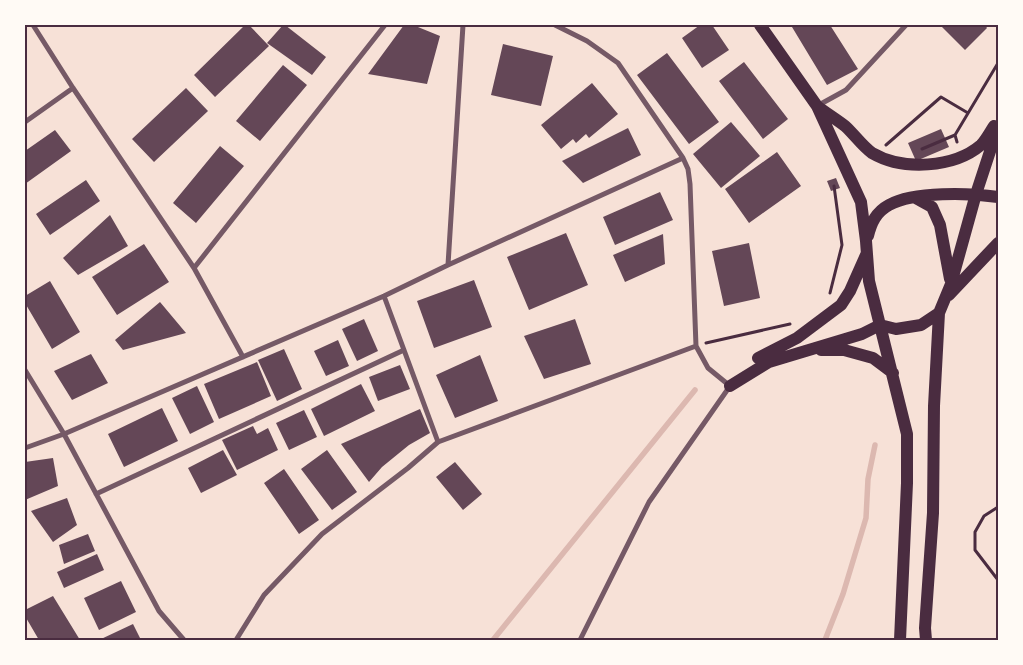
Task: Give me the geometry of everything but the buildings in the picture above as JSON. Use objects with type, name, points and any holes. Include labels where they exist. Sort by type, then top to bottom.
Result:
[{"type":"main road","points":[[760,25],[817,106],[861,202],[869,281],[893,373],[906,434],[900,640]]},
{"type":"main road","points":[[817,106],[845,126],[870,151],[891,160],[918,164],[944,163],[961,157],[981,145],[998,120]]},
{"type":"main road","points":[[926,640],[925,628],[933,513],[934,406],[940,313],[951,284],[976,194],[998,127]]},
{"type":"main road","points":[[730,386],[758,359],[797,338],[841,305],[850,292],[867,247],[871,222],[888,205],[913,197],[976,194],[998,197]]},
{"type":"main road","points":[[913,197],[932,207],[940,226],[951,284]]},
{"type":"main road","points":[[946,299],[998,243]]},
{"type":"main road","points":[[730,386],[768,362],[806,349],[862,334],[880,325],[896,330],[921,325],[940,313]]},
{"type":"main road","points":[[806,349],[844,350],[874,358],[893,373]]},
{"type":"street","points":[[33,25],[194,268],[243,356]]},
{"type":"street","points":[[194,268],[385,25]]},
{"type":"street","points":[[448,265],[463,25]]},
{"type":"street","points":[[556,25],[587,41],[618,63],[683,158],[688,169],[690,184],[696,346],[708,368],[730,386],[649,502],[580,640]]},
{"type":"street","points":[[817,106],[846,90],[906,25]]},
{"type":"street","points":[[25,122],[73,88]]},
{"type":"street","points":[[25,448],[64,434],[384,296],[683,158]]},
{"type":"street","points":[[384,296],[438,442]]},
{"type":"street","points":[[236,640],[264,595],[322,534],[408,468],[438,442],[696,346]]},
{"type":"street","points":[[96,494],[404,350]]},
{"type":"street","points":[[25,370],[64,434],[159,611],[184,640]]},
{"type":"path","points":[[921,150],[955,134],[998,63]]},
{"type":"path","points":[[884,147],[941,97],[968,114]]},
{"type":"path","points":[[955,134],[958,148]]},
{"type":"path","points":[[829,297],[842,245],[834,186]]},
{"type":"path","points":[[696,346],[798,322]]},
{"type":"path","points":[[998,507],[984,516],[976,532],[975,550],[998,580]]},
{"type":"waterway","points":[[493,640],[695,390]]},
{"type":"waterway","points":[[825,640],[843,594],[866,518],[868,479],[875,445]]}]
